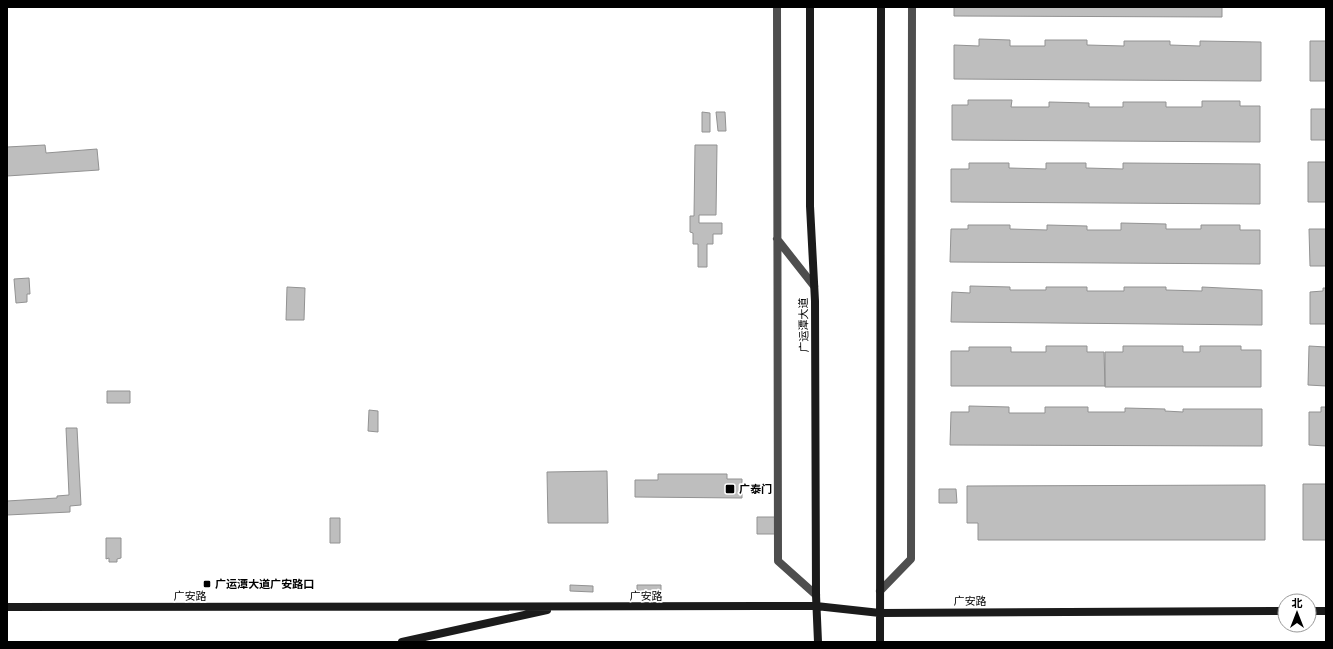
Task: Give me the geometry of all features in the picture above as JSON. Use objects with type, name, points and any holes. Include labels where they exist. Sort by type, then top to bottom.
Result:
[{"type":"main road","name":"广运潭大道","points":[[810,7],[810,206],[814,286],[816,606],[818,642]]},
{"type":"main road","points":[[880,642],[881,7]]},
{"type":"main road","name":"广安路","points":[[7,607],[816,606],[880,613],[1277,611]]},
{"type":"main road","points":[[402,642],[563,607]]},
{"type":"street","points":[[777,7],[778,561],[816,595]]},
{"type":"street","points":[[880,591],[911,559],[912,7]]},
{"type":"street","points":[[777,239],[814,286]]},
{"type":"building","points":[[954,7],[1222,7],[1222,17],[954,16]]},
{"type":"building","points":[[979,39],[1010,40],[1010,46],[1045,46],[1045,40],[1087,40],[1087,45],[1124,46],[1124,41],[1170,41],[1170,45],[1200,46],[1200,41],[1261,42],[1261,81],[954,79],[954,45],[979,46]]},
{"type":"building","points":[[1310,41],[1326,41],[1326,81],[1310,81]]},
{"type":"building","points":[[968,100],[1012,100],[1011,107],[1049,107],[1049,102],[1089,103],[1089,107],[1123,107],[1123,102],[1166,102],[1166,107],[1202,107],[1202,101],[1240,101],[1240,106],[1260,106],[1260,142],[952,140],[952,105],[968,105]]},
{"type":"building","points":[[1311,109],[1326,109],[1326,140],[1311,140]]},
{"type":"building","points":[[702,112],[710,113],[710,132],[702,132]]},
{"type":"building","points":[[716,112],[725,112],[726,131],[718,131]]},
{"type":"building","points":[[45,145],[46,153],[97,149],[99,170],[7,176],[7,147]]},
{"type":"building","points":[[695,145],[717,145],[716,215],[699,215],[699,223],[722,223],[722,234],[713,234],[713,244],[707,244],[707,267],[698,267],[698,244],[693,244],[693,233],[690,232],[690,216],[694,216]]},
{"type":"building","points":[[1308,162],[1326,162],[1326,202],[1308,202]]},
{"type":"building","points":[[969,163],[1009,163],[1009,168],[1046,169],[1046,163],[1086,163],[1086,168],[1123,169],[1123,163],[1260,164],[1260,204],[951,202],[951,169],[969,169]]},
{"type":"building","points":[[1121,223],[1166,224],[1166,229],[1201,229],[1201,225],[1240,225],[1240,230],[1260,230],[1260,264],[950,262],[951,229],[968,229],[968,225],[1010,225],[1010,229],[1047,230],[1047,225],[1087,226],[1087,230],[1121,230]]},
{"type":"building","points":[[1309,229],[1326,229],[1326,266],[1310,266]]},
{"type":"building","points":[[29,278],[30,294],[27,294],[27,302],[16,303],[14,279]]},
{"type":"building","points":[[970,286],[1010,287],[1010,290],[1046,290],[1046,287],[1087,287],[1087,291],[1124,291],[1124,287],[1166,287],[1166,290],[1202,291],[1202,287],[1262,290],[1262,325],[951,322],[952,292],[970,293]]},
{"type":"building","points":[[287,287],[305,288],[304,320],[286,320]]},
{"type":"building","points":[[1323,288],[1326,288],[1326,324],[1310,324],[1310,292],[1323,291]]},
{"type":"building","points":[[1046,346],[1087,346],[1087,352],[1104,352],[1105,386],[951,386],[951,351],[969,351],[969,347],[1011,347],[1011,352],[1046,352]]},
{"type":"building","points":[[1123,346],[1183,346],[1183,352],[1200,352],[1200,346],[1241,346],[1241,350],[1261,350],[1261,387],[1105,387],[1105,352],[1123,352]]},
{"type":"building","points":[[1309,346],[1326,347],[1326,386],[1308,385]]},
{"type":"building","points":[[107,391],[130,391],[130,403],[107,403]]},
{"type":"building","points":[[969,406],[1009,407],[1009,413],[1045,413],[1045,407],[1088,407],[1088,412],[1125,412],[1125,408],[1165,409],[1165,411],[1183,412],[1183,409],[1262,409],[1262,446],[950,445],[951,412],[969,412]]},
{"type":"building","points":[[1321,407],[1326,407],[1326,446],[1309,445],[1309,412],[1321,412]]},
{"type":"building","points":[[369,410],[378,411],[378,432],[368,431]]},
{"type":"building","points":[[66,428],[77,428],[81,505],[70,506],[70,512],[7,515],[7,501],[57,498],[57,496],[69,495]]},
{"type":"building","points":[[607,471],[608,523],[548,523],[547,472]]},
{"type":"building","points":[[658,474],[727,474],[727,479],[742,479],[742,498],[635,497],[635,480],[658,480]]},
{"type":"building","points":[[1303,484],[1326,484],[1326,540],[1303,540]]},
{"type":"building","points":[[1265,485],[1265,540],[978,540],[978,523],[967,523],[967,486]]},
{"type":"building","points":[[939,489],[956,489],[957,503],[939,503]]},
{"type":"building","points":[[757,517],[776,517],[776,534],[757,534]]},
{"type":"building","points":[[330,518],[340,518],[340,543],[330,543]]},
{"type":"building","points":[[106,538],[121,538],[121,558],[117,559],[117,562],[109,562],[109,558],[106,559]]},
{"type":"building","points":[[570,585],[593,586],[593,592],[570,591]]},
{"type":"building","points":[[637,585],[661,585],[661,591],[637,591]]},
{"type":"place","name":"广泰门","points":[[730,489]]},
{"type":"place","name":"广运潭大道广安路口","points":[[207,584]]}]
